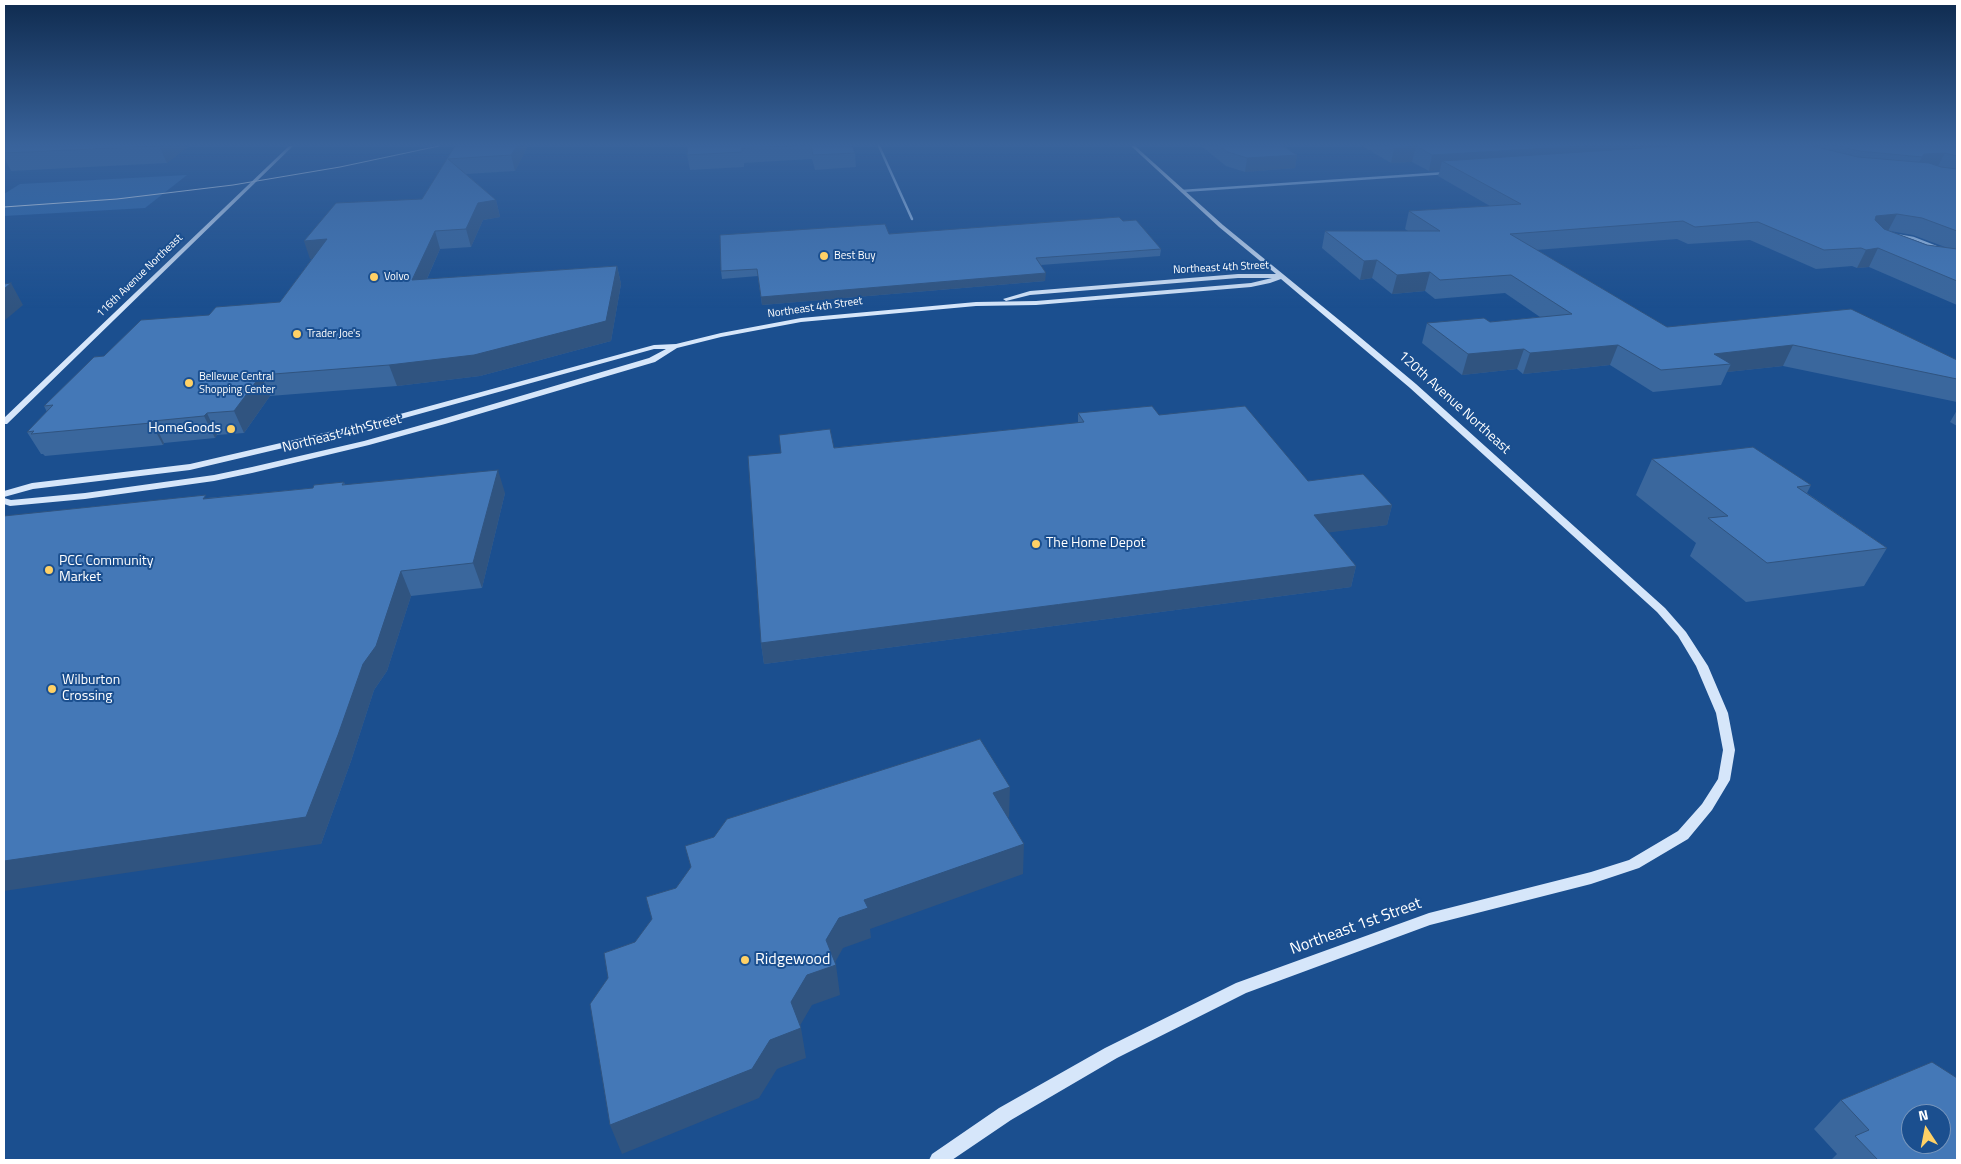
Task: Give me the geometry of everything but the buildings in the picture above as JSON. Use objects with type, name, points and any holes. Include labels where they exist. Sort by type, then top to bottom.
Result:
[{"type":"main road","name":"116th Avenue Northeast","points":[[4,422],[235,200]]},
{"type":"main road","name":"120th Avenue Northeast","points":[[1193,200],[1398,373],[1661,610],[1682,634],[1702,666],[1722,713]]},
{"type":"main road","name":"Northeast 4th Street","points":[[4,494],[32,486],[190,466],[312,440],[654,347],[676,346],[729,333],[801,320],[988,303],[1036,303],[1251,285],[1268,282],[1282,276]]},
{"type":"main road","name":"Northeast 4th Street","points":[[4,501],[10,503],[85,496],[205,479],[252,470],[366,443],[442,422],[652,360],[676,346]]},
{"type":"main road","name":"Northeast 1st Street","points":[[938,1160],[1005,1114],[1111,1053],[1241,988],[1429,919],[1591,878],[1634,864],[1683,835],[1708,807],[1724,780],[1729,750],[1722,713]]},
{"type":"street","points":[[904,200],[912,219]]},
{"type":"street","points":[[1894,234],[1913,238],[1943,250]]},
{"type":"shaded area","points":[[4,200],[155,200],[145,208],[4,216]]},
{"type":"tram line","points":[[4,207],[98,200]]},
{"type":"place","name":"Best Buy","points":[[824,256]]},
{"type":"place","name":"Volvo","points":[[374,277]]},
{"type":"place","name":"Trader Joe's","points":[[297,334]]},
{"type":"place","name":"Bellevue Central Shopping Center","points":[[189,383]]},
{"type":"place","name":"HomeGoods","points":[[231,429]]},
{"type":"place","name":"The Home Depot","points":[[1036,544]]},
{"type":"place","name":"PCC Community Market","points":[[49,570]]},
{"type":"place","name":"Wilburton Crossing","points":[[52,689]]},
{"type":"place","name":"Ridgewood","points":[[745,960]]}]
